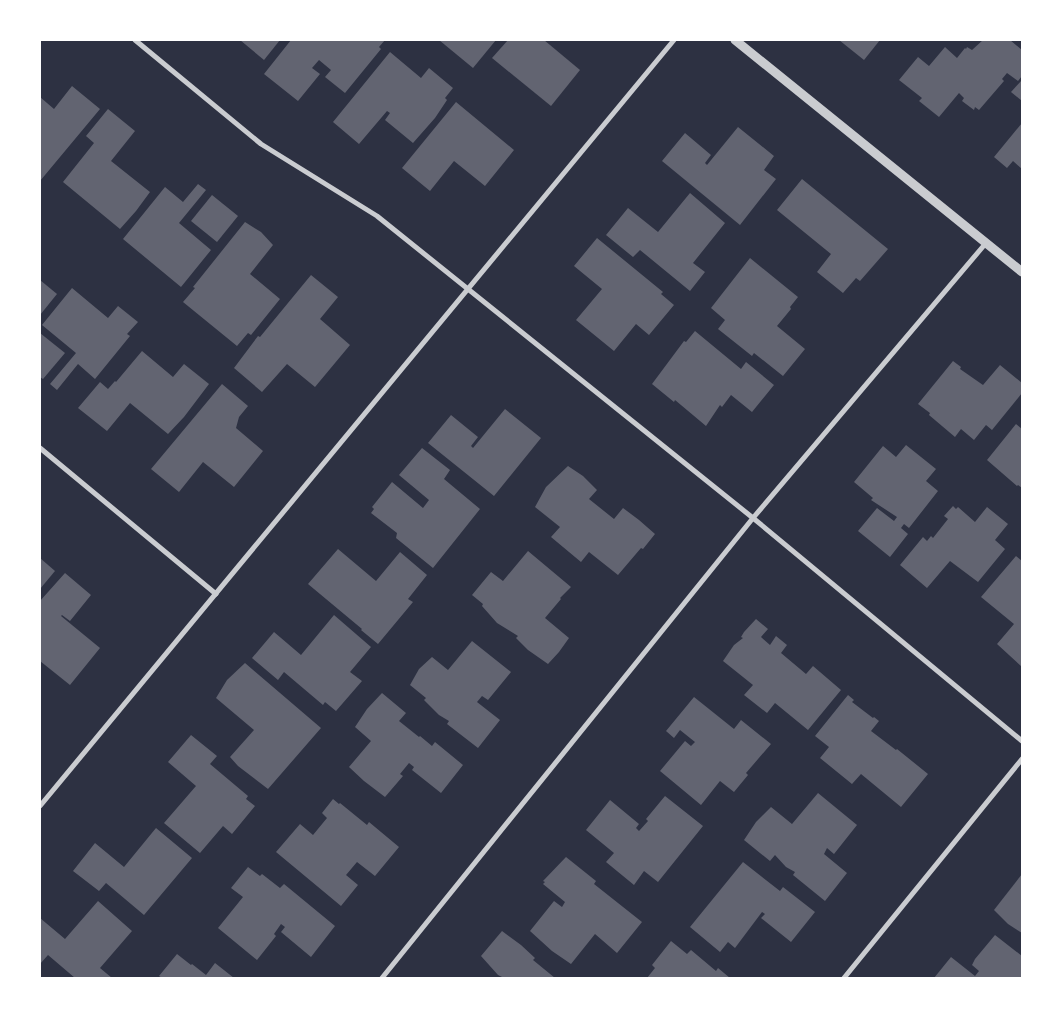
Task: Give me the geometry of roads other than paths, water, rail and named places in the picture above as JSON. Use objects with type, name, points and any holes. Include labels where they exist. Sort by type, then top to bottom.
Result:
[{"type":"street","points":[[135,40],[261,144],[377,216],[753,518],[1022,742]]},
{"type":"street","points":[[40,806],[674,40]]},
{"type":"street","points":[[735,40],[1022,272]]},
{"type":"street","points":[[382,978],[753,518],[986,243]]},
{"type":"street","points":[[40,448],[216,594]]},
{"type":"street","points":[[844,978],[1022,759]]}]
